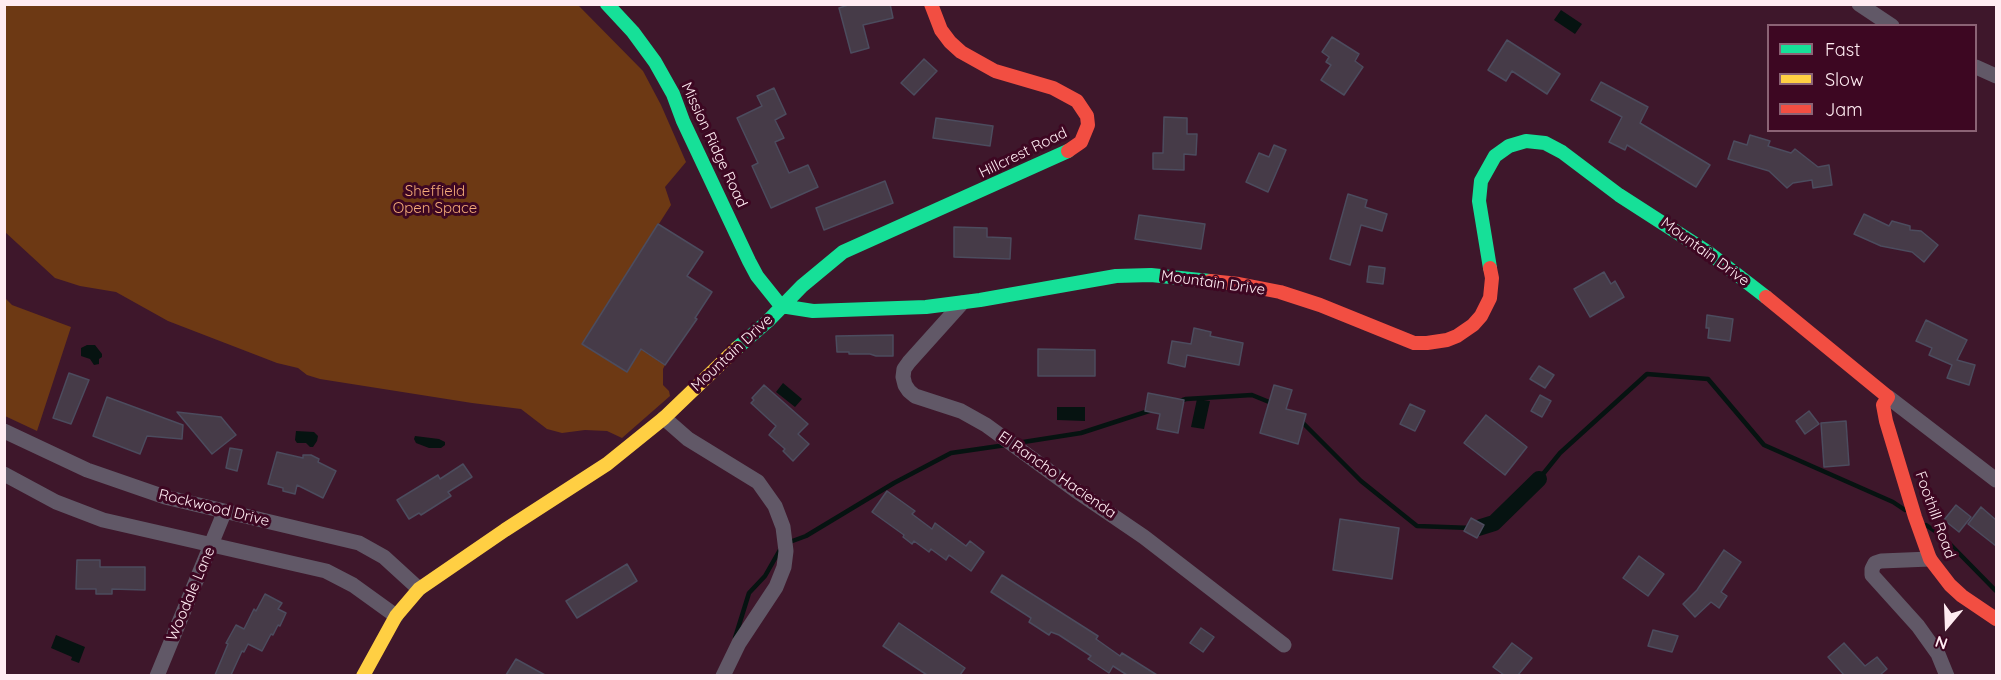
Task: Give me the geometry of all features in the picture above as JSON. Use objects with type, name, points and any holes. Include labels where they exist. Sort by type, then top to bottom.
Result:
[{"type":"main road","name":"Mission Ridge Road","points":[[607,4],[633,32],[655,62],[673,94],[683,121],[748,261],[757,276],[782,306]]},
{"type":"main road","name":"Hillcrest Road","points":[[782,306],[843,252],[1075,148],[1086,134],[1087,116],[1077,101],[1053,88],[994,71],[961,52],[941,30],[932,4]]},
{"type":"main road","name":"Mountain Drive","points":[[363,675],[396,616],[418,590],[607,464],[664,418],[782,306],[813,311],[926,307],[962,303],[1116,276],[1150,275],[1239,284],[1280,292],[1320,304],[1414,343],[1447,340],[1473,325],[1481,316],[1490,298],[1492,278],[1479,201],[1481,181],[1495,156],[1519,142],[1545,143],[1562,152],[1619,195],[1709,253],[1888,397]]},
{"type":"main road","name":"Foothill Road","points":[[1888,397],[1883,405],[1886,421],[1930,559],[1950,585],[1962,596],[1996,618]]},
{"type":"street","points":[[1859,4],[1889,24]]},
{"type":"street","points":[[1977,67],[1996,76]]},
{"type":"street","name":"El Rancho Hacienda","points":[[962,303],[904,369],[904,385],[909,391],[915,396],[961,411],[986,425],[1144,537],[1284,645]]},
{"type":"street","name":"Mountain Drive","points":[[1888,397],[1996,480]]},
{"type":"street","points":[[664,418],[688,439],[758,482],[775,506],[783,527],[786,551],[784,567],[776,587],[739,643],[723,675]]},
{"type":"street","name":"Rockwood Drive","points":[[4,430],[87,470],[165,497],[224,513],[358,543],[384,557],[418,590]]},
{"type":"street","points":[[4,474],[83,514],[326,571],[353,585],[396,616]]},
{"type":"street","name":"Woodale Lane","points":[[157,675],[224,513]]},
{"type":"street","points":[[1930,559],[1881,561],[1875,563],[1872,575],[1918,626],[1938,654],[1947,675]]},
{"type":"green space","name":"Sheffield Open Space","points":[[4,5],[578,5],[643,71],[686,162],[665,187],[671,205],[582,344],[627,372],[641,349],[665,365],[663,385],[669,391],[670,396],[622,438],[607,431],[585,430],[562,433],[547,429],[521,409],[320,379],[307,375],[298,368],[277,363],[168,321],[116,292],[80,286],[55,278],[5,232]]},
{"type":"green space","points":[[4,297],[12,305],[71,327],[37,431],[5,416]]},
{"type":"shaded area","points":[[1561,10],[1582,24],[1575,34],[1554,20]]},
{"type":"shaded area","points":[[95,345],[102,354],[99,364],[94,365],[90,359],[81,356],[81,348]]},
{"type":"shaded area","points":[[783,383],[802,399],[795,407],[776,392]]},
{"type":"shaded area","points":[[1197,399],[1210,401],[1204,429],[1191,427]]},
{"type":"shaded area","points":[[1057,407],[1085,407],[1085,421],[1057,420]]},
{"type":"shaded area","points":[[296,431],[314,432],[318,436],[313,447],[306,443],[297,443]]},
{"type":"shaded area","points":[[415,436],[439,439],[445,442],[445,445],[441,448],[429,448],[416,443]]},
{"type":"shaded area","points":[[56,635],[85,647],[79,663],[71,660],[72,657],[51,648]]},
{"type":"building","points":[[851,4],[890,4],[893,18],[863,25],[869,48],[851,53],[839,8]]},
{"type":"building","points":[[1332,37],[1359,54],[1355,61],[1363,67],[1344,95],[1321,80],[1331,65],[1326,62],[1329,57],[1322,52]]},
{"type":"building","points":[[1507,40],[1560,74],[1547,94],[1512,71],[1506,81],[1488,70]]},
{"type":"building","points":[[924,59],[937,71],[914,95],[901,83]]},
{"type":"building","points":[[1601,82],[1648,107],[1640,123],[1710,165],[1696,187],[1627,145],[1625,150],[1609,142],[1622,117],[1591,100]]},
{"type":"building","points":[[774,88],[786,114],[775,120],[784,138],[775,142],[789,173],[808,165],[818,187],[771,208],[752,166],[758,163],[737,118],[762,106],[757,96]]},
{"type":"building","points":[[1164,117],[1187,118],[1187,134],[1197,134],[1196,155],[1184,154],[1184,170],[1153,169],[1153,153],[1163,153]]},
{"type":"building","points":[[936,118],[993,126],[990,146],[933,138]]},
{"type":"building","points":[[1750,135],[1770,141],[1768,146],[1791,153],[1795,149],[1818,167],[1829,165],[1832,185],[1813,188],[1812,180],[1793,183],[1787,188],[1769,171],[1728,159],[1734,141],[1747,145]]},
{"type":"building","points":[[1274,145],[1286,150],[1268,192],[1246,182],[1259,153],[1269,157]]},
{"type":"building","points":[[885,181],[893,203],[824,230],[816,208]]},
{"type":"building","points":[[1348,194],[1367,200],[1365,207],[1387,214],[1382,231],[1361,225],[1350,265],[1330,259]]},
{"type":"building","points":[[1864,214],[1889,226],[1892,221],[1910,226],[1910,230],[1921,231],[1938,245],[1924,262],[1912,252],[1881,246],[1854,234]]},
{"type":"building","points":[[1139,215],[1205,224],[1201,249],[1135,239]]},
{"type":"building","points":[[658,224],[703,252],[687,276],[712,292],[695,318],[697,319],[665,365],[641,349],[627,372],[582,344]]},
{"type":"building","points":[[954,227],[987,228],[987,237],[1011,238],[1010,259],[954,257]]},
{"type":"building","points":[[1369,266],[1385,268],[1383,284],[1367,282]]},
{"type":"building","points":[[1604,272],[1611,284],[1615,281],[1624,297],[1590,317],[1574,289]]},
{"type":"building","points":[[1707,315],[1733,319],[1730,341],[1708,338]]},
{"type":"building","points":[[1926,320],[1967,340],[1957,360],[1975,365],[1969,385],[1947,378],[1952,365],[1929,355],[1932,348],[1916,341]]},
{"type":"building","points":[[1194,328],[1211,332],[1210,336],[1243,343],[1239,365],[1187,355],[1185,367],[1168,363],[1172,341],[1191,344]]},
{"type":"building","points":[[893,335],[893,356],[837,352],[836,336]]},
{"type":"building","points":[[1038,349],[1095,350],[1095,376],[1038,376]]},
{"type":"building","points":[[1539,366],[1554,375],[1545,388],[1530,379]]},
{"type":"building","points":[[69,373],[89,380],[71,424],[53,418]]},
{"type":"building","points":[[764,385],[808,424],[798,434],[809,444],[793,461],[783,451],[785,449],[769,435],[776,426],[751,403],[754,400],[752,398]]},
{"type":"building","points":[[1274,385],[1292,390],[1286,409],[1306,414],[1298,444],[1260,433]]},
{"type":"building","points":[[1148,393],[1184,400],[1178,433],[1157,429],[1160,414],[1145,411]]},
{"type":"building","points":[[1540,395],[1551,401],[1542,417],[1531,411]]},
{"type":"building","points":[[107,397],[183,425],[182,439],[147,436],[140,454],[93,436]]},
{"type":"building","points":[[1410,404],[1425,411],[1415,431],[1400,424]]},
{"type":"building","points":[[1809,411],[1819,424],[1805,434],[1796,421]]},
{"type":"building","points":[[177,412],[221,417],[236,435],[212,454]]},
{"type":"building","points":[[1486,415],[1527,447],[1505,475],[1464,443]]},
{"type":"building","points":[[1846,421],[1849,465],[1824,467],[1821,423]]},
{"type":"building","points":[[230,448],[242,450],[237,471],[226,468]]},
{"type":"building","points":[[277,452],[303,458],[303,455],[311,455],[319,459],[318,462],[336,471],[323,498],[297,485],[295,494],[268,484]]},
{"type":"building","points":[[463,464],[472,477],[448,492],[451,496],[421,515],[419,513],[409,519],[397,500],[438,475],[440,479]]},
{"type":"building","points":[[887,491],[915,511],[912,514],[932,529],[935,523],[966,546],[970,541],[984,552],[971,571],[949,555],[946,560],[931,549],[929,552],[914,541],[912,544],[903,537],[904,535],[872,512]]},
{"type":"building","points":[[1956,505],[1971,517],[1959,532],[1944,520]]},
{"type":"building","points":[[1981,507],[1996,520],[1996,546],[1968,524]]},
{"type":"building","points":[[1471,518],[1484,525],[1477,538],[1464,531]]},
{"type":"building","points":[[1340,519],[1399,528],[1392,579],[1333,570]]},
{"type":"building","points":[[1724,550],[1741,562],[1721,592],[1727,596],[1719,608],[1711,602],[1695,617],[1683,604],[1697,590]]},
{"type":"building","points":[[1639,556],[1664,574],[1648,596],[1623,578]]},
{"type":"building","points":[[77,560],[100,560],[100,567],[145,567],[145,590],[112,589],[112,594],[96,594],[96,589],[76,589]]},
{"type":"building","points":[[627,564],[637,581],[577,618],[566,601]]},
{"type":"building","points":[[1002,575],[1098,636],[1096,639],[1120,656],[1122,653],[1157,675],[1127,675],[1113,666],[1109,673],[1088,659],[1091,656],[1059,635],[1051,632],[1049,635],[1029,622],[1031,618],[991,592]]},
{"type":"building","points":[[265,594],[282,603],[278,609],[286,613],[280,626],[278,625],[273,635],[271,634],[262,651],[248,644],[244,652],[242,651],[231,675],[215,675],[228,644],[226,643],[236,625],[244,629]]},
{"type":"building","points":[[899,623],[965,668],[960,675],[927,675],[883,646]]},
{"type":"building","points":[[1201,628],[1214,637],[1203,652],[1190,643]]},
{"type":"building","points":[[1653,630],[1678,636],[1672,652],[1648,646]]},
{"type":"building","points":[[1512,643],[1532,658],[1518,675],[1504,675],[1493,667]]},
{"type":"building","points":[[1844,643],[1865,666],[1877,657],[1887,669],[1880,675],[1844,675],[1828,657]]},
{"type":"building","points":[[516,659],[545,675],[506,675]]},
{"type":"waterway","points":[[1539,479],[1560,453],[1647,374],[1708,379],[1764,445],[1893,502],[1905,510]]},
{"type":"waterway","points":[[1180,401],[1252,395],[1274,404]]},
{"type":"waterway","points":[[1017,443],[1081,433],[1152,410]]},
{"type":"waterway","points":[[1301,421],[1361,481],[1417,526],[1471,528]]},
{"type":"waterway","points":[[787,543],[806,536],[894,483],[951,453],[1006,445]]},
{"type":"waterway","points":[[1478,528],[1494,523],[1539,479]]},
{"type":"waterway","points":[[1926,525],[1942,536],[1996,591]]},
{"type":"waterway","points":[[735,638],[749,593],[765,576],[781,548]]},
{"type":"traffic: fast","points":[[607,4],[633,32],[655,62],[673,94],[683,121],[749,261],[757,276],[781,306]]},
{"type":"traffic: fast","points":[[1490,268],[1479,201],[1481,181],[1495,156],[1509,146],[1526,141],[1545,143],[1562,152],[1619,195],[1709,253],[1766,297]]},
{"type":"traffic: fast","points":[[737,348],[768,321],[802,286],[843,252],[1068,151]]},
{"type":"traffic: fast","points":[[781,306],[813,311],[926,307],[1116,276],[1151,275],[1210,281]]},
{"type":"traffic: slow","points":[[363,676],[396,616],[419,589],[607,464],[664,418],[737,348]]},
{"type":"traffic: jam","points":[[931,4],[941,30],[961,52],[995,71],[1053,88],[1077,101],[1087,116],[1088,125],[1081,142],[1068,151]]},
{"type":"traffic: jam","points":[[1210,281],[1280,292],[1320,305],[1414,343],[1427,343],[1457,336],[1481,316],[1490,298],[1492,278],[1490,268]]},
{"type":"traffic: jam","points":[[1766,297],[1888,397],[1883,405],[1886,421],[1930,559],[1950,585],[1962,596],[1996,619]]}]
